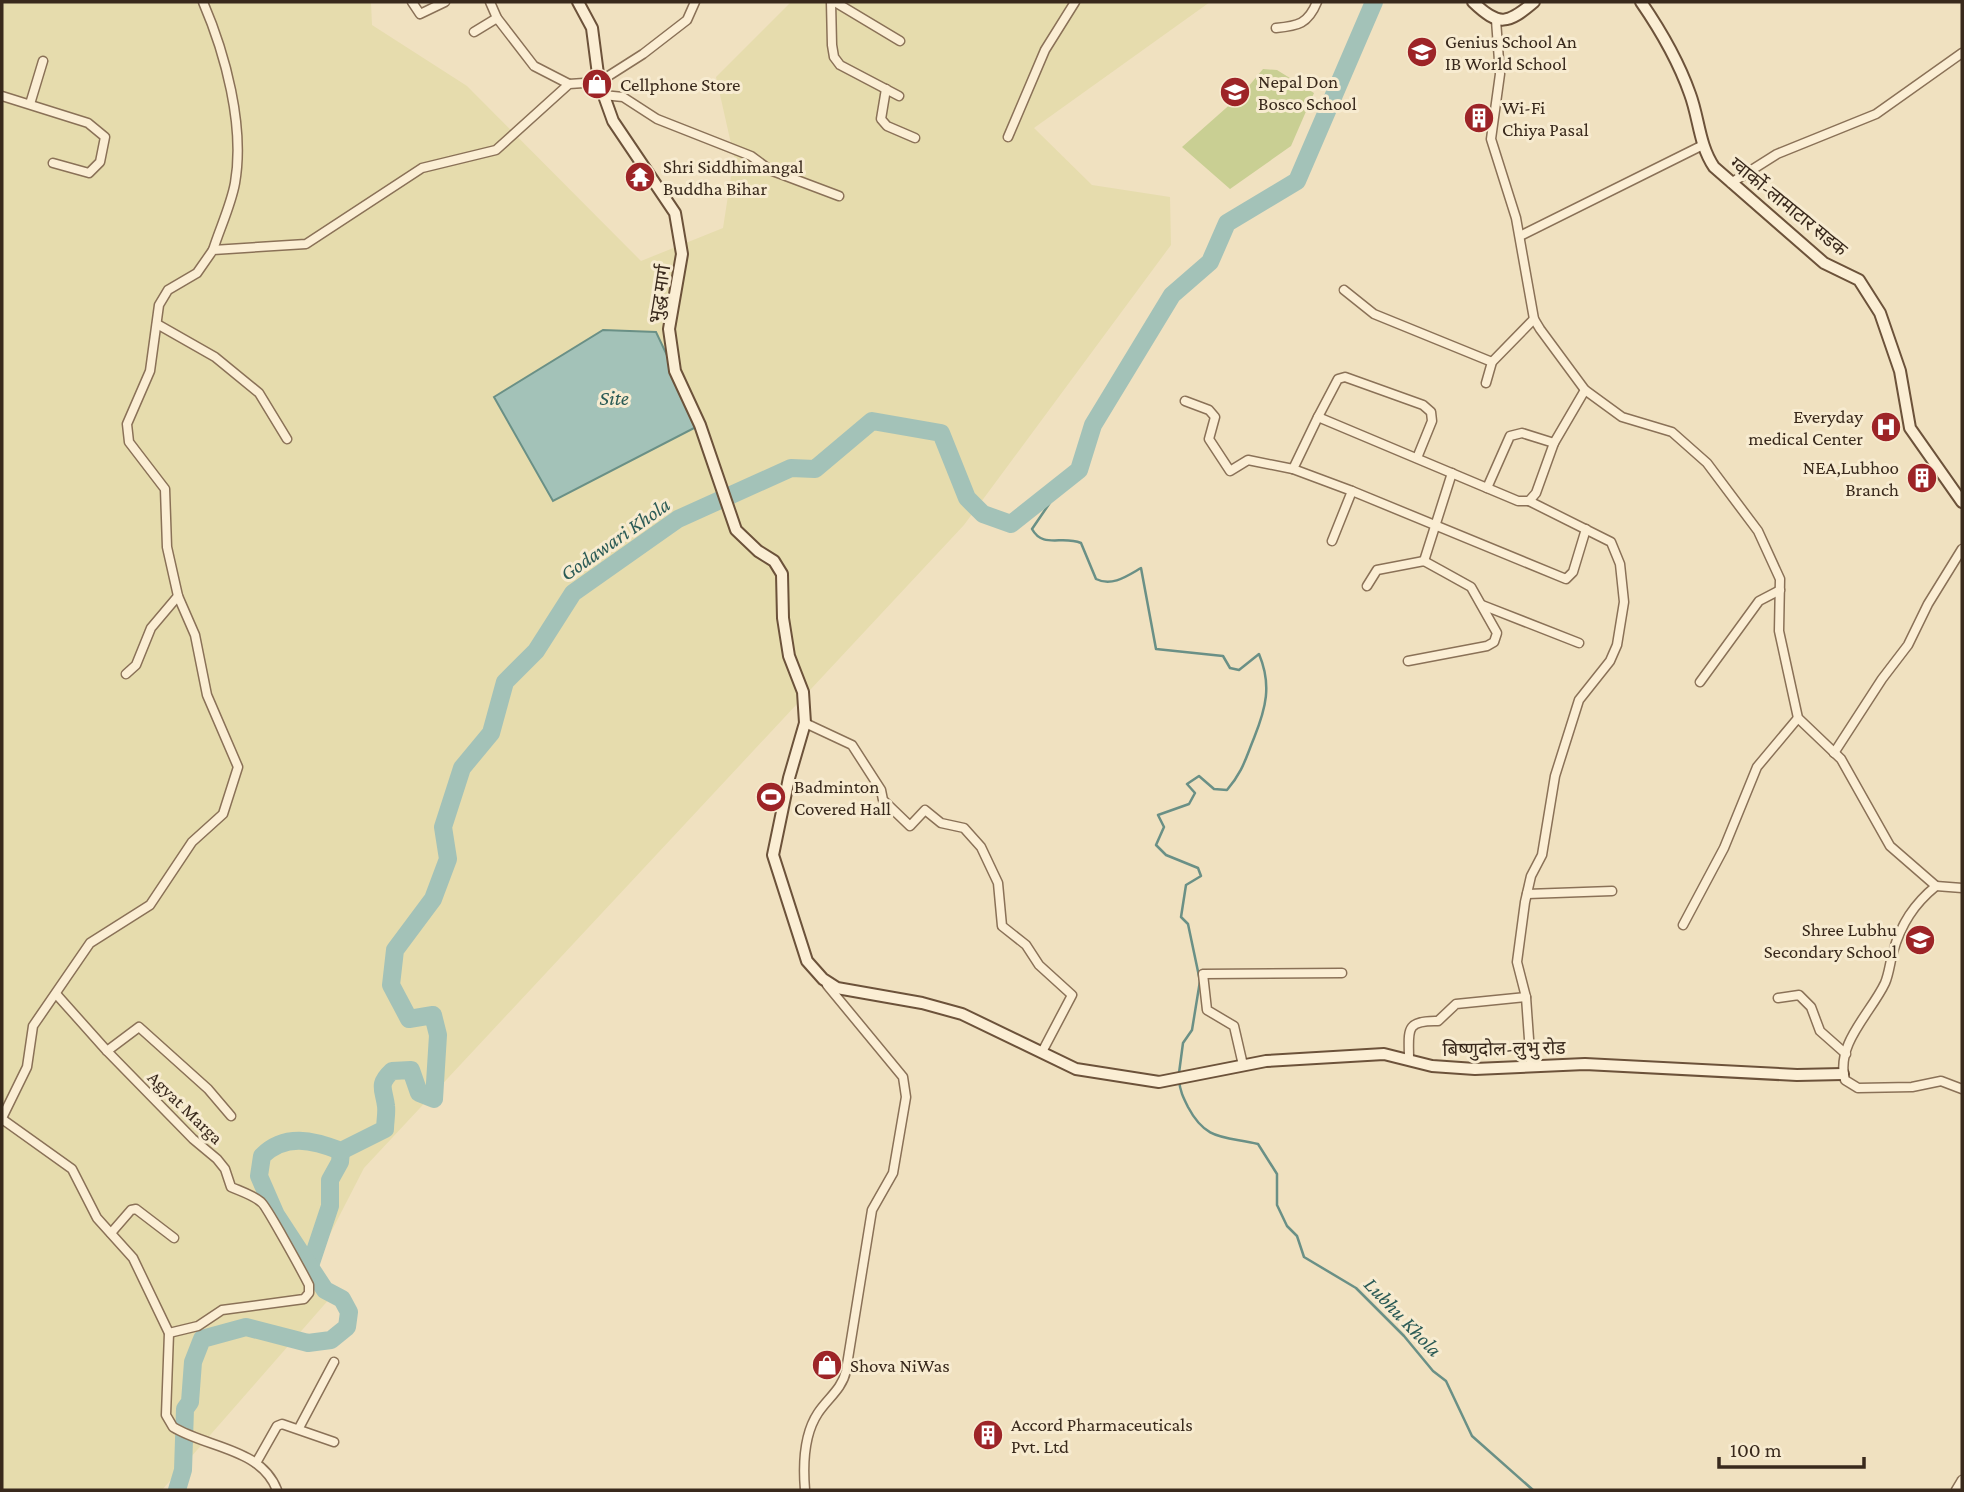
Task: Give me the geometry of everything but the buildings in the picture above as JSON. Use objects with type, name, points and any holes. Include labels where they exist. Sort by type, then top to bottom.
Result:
[{"type":"street","points":[[203,2],[229,90],[236,136],[235,183],[213,250],[197,273],[168,290],[159,305],[150,371],[127,424],[129,442],[165,489],[167,547],[178,596],[195,635],[207,695],[238,767],[223,814],[192,842],[150,905],[90,943],[57,995],[33,1026],[27,1068],[2,1119],[72,1169],[97,1218],[133,1258],[169,1333],[166,1415],[173,1427],[256,1463],[270,1473],[277,1490]]},
{"type":"street","points":[[412,2],[420,14],[445,2]]},
{"type":"street","points":[[490,2],[497,18],[534,66],[569,84],[599,82],[687,20],[695,2]]},
{"type":"street","name":"भुद्ध मार्ग","points":[[578,2],[592,28],[599,82],[613,121],[675,213],[682,254],[669,329],[670,351],[735,528],[758,551],[774,561],[782,574],[783,618],[789,656],[803,692],[805,723]]},
{"type":"street","points":[[833,2],[900,41]]},
{"type":"street","points":[[833,2],[834,57],[840,65],[899,96]]},
{"type":"street","points":[[1008,137],[1045,50],[1075,2]]},
{"type":"street","points":[[1276,28],[1299,26],[1307,20],[1317,2]]},
{"type":"street","points":[[1474,2],[1496,20],[1516,18],[1534,2]]},
{"type":"street","name":"ग्वार्को-लामाटार सडक","points":[[1641,2],[1666,38],[1691,95],[1703,145],[1714,167],[1825,263],[1859,280],[1880,313],[1899,371],[1910,428],[1962,502]]},
{"type":"street","points":[[474,32],[497,18]]},
{"type":"street","points":[[1496,20],[1500,74],[1491,139],[1520,236],[1534,319],[1556,354],[1585,390],[1622,417],[1672,432],[1707,463],[1758,531],[1780,579],[1779,631],[1798,718],[1841,759],[1890,846],[1936,886],[1962,888]]},
{"type":"street","points":[[1731,183],[1777,154],[1876,114],[1962,53]]},
{"type":"street","points":[[30,104],[43,61]]},
{"type":"street","points":[[213,250],[306,244],[422,168],[496,150],[569,84]]},
{"type":"street","points":[[886,89],[881,119],[887,126],[915,138]]},
{"type":"street","points":[[603,95],[623,97],[657,118],[751,156],[770,170],[839,196]]},
{"type":"street","points":[[2,96],[88,123],[105,137],[100,162],[89,173],[53,163]]},
{"type":"street","points":[[1520,236],[1703,145]]},
{"type":"street","points":[[1343,290],[1374,314],[1492,362]]},
{"type":"street","points":[[1486,383],[1492,362],[1534,319]]},
{"type":"street","points":[[157,324],[215,357],[258,393],[287,439]]},
{"type":"street","points":[[1293,469],[1338,379],[1345,377],[1423,405],[1431,412],[1432,421],[1417,458]]},
{"type":"street","points":[[1528,501],[1536,493],[1554,443],[1585,390]]},
{"type":"street","points":[[1185,401],[1209,410],[1215,417],[1209,439],[1230,471],[1248,460],[1293,469],[1566,579],[1573,572],[1586,529]]},
{"type":"street","points":[[1318,417],[1518,501],[1528,501],[1586,529],[1611,542],[1620,565],[1623,601],[1617,645],[1610,661],[1579,700],[1555,776],[1542,855],[1531,876],[1527,894],[1517,962],[1527,997],[1531,1067]]},
{"type":"street","points":[[1487,488],[1510,436],[1522,433],[1554,443]]},
{"type":"street","points":[[1424,561],[1452,473]]},
{"type":"street","points":[[1332,541],[1352,491]]},
{"type":"street","points":[[1834,753],[1881,679],[1908,645],[1928,604],[1962,549]]},
{"type":"street","points":[[1367,586],[1377,570],[1424,561],[1471,587],[1497,633],[1494,642],[1487,646],[1408,661]]},
{"type":"street","points":[[1700,682],[1759,601],[1780,590]]},
{"type":"street","points":[[126,674],[136,664],[151,628],[178,596]]},
{"type":"street","points":[[1482,605],[1579,643]]},
{"type":"street","points":[[1684,925],[1724,848],[1757,767],[1798,718]]},
{"type":"street","points":[[805,1490],[803,1468],[811,1426],[844,1382],[872,1210],[893,1173],[906,1097],[902,1077],[807,961],[773,855],[789,778],[805,723],[852,746],[881,790],[883,800],[910,826],[925,810],[941,823],[964,828],[981,847],[998,883],[1002,926],[1026,945],[1039,965],[1072,995],[1042,1052]]},
{"type":"street","points":[[1936,886],[1915,904],[1906,920],[1894,949],[1886,981],[1852,1036],[1843,1074],[1845,1080],[1858,1088],[1912,1087],[1941,1081],[1962,1089]]},
{"type":"street","points":[[1527,894],[1612,891]]},
{"type":"street","points":[[1243,1065],[1234,1026],[1207,1010],[1203,974],[1342,973]]},
{"type":"street","name":"बिष्णुदोल-लुभु रोड","points":[[823,979],[837,988],[922,1003],[962,1014],[1076,1069],[1159,1083],[1266,1060],[1384,1054],[1432,1066],[1475,1069],[1585,1064],[1797,1075],[1843,1074]]},
{"type":"street","name":"Agyat Marga","points":[[57,995],[107,1051],[193,1139],[217,1159],[225,1170],[231,1187],[260,1201],[268,1209],[273,1223],[309,1284],[309,1293],[304,1299],[222,1310],[198,1326],[169,1333]]},
{"type":"street","points":[[1779,998],[1800,995],[1807,999],[1820,1031],[1846,1054]]},
{"type":"street","points":[[1409,1059],[1409,1032],[1412,1024],[1420,1020],[1438,1021],[1456,1004],[1527,997]]},
{"type":"street","points":[[107,1051],[139,1027],[208,1089],[231,1116]]},
{"type":"street","points":[[111,1233],[131,1210],[136,1209],[174,1238]]},
{"type":"street","points":[[299,1428],[334,1362]]},
{"type":"street","points":[[256,1463],[277,1426],[282,1424],[334,1441]]},
{"type":"street","points":[[1956,1490],[1962,1480]]},
{"type":"shaded area","points":[[2,2],[371,2],[372,25],[467,86],[641,261],[723,228],[734,157],[716,77],[791,2],[1210,2],[1034,128],[1092,185],[1170,197],[1171,245],[964,525],[364,1168],[309,1275],[338,1289],[162,1490],[2,1490]]},
{"type":"green space","points":[[1263,69],[1277,70],[1314,93],[1291,146],[1230,189],[1182,147],[1243,93]]},
{"type":"water","name":"Site","points":[[603,330],[656,332],[700,425],[553,501],[494,397]]},
{"type":"waterway","name":"Godawari Khola","points":[[177,1490],[183,1470],[185,1409],[190,1402],[193,1362],[202,1339],[246,1327],[308,1343],[331,1340],[347,1327],[349,1312],[342,1299],[325,1290],[276,1215],[259,1176],[262,1156],[290,1141],[310,1142],[341,1151],[385,1129],[383,1084],[392,1071],[411,1070],[419,1093],[434,1099],[438,1035],[433,1015],[409,1019],[391,985],[395,950],[433,899],[448,859],[443,827],[462,768],[491,733],[505,682],[536,651],[573,593],[678,519],[791,468],[815,469],[872,421],[941,433],[967,498],[983,514],[1011,524],[1079,470],[1093,425],[1172,295],[1210,262],[1227,223],[1297,181],[1374,2]]},
{"type":"waterway","name":"Lubhu Khola","points":[[1060,488],[1032,529],[1036,535],[1047,540],[1081,543],[1096,579],[1108,582],[1119,580],[1141,568],[1156,649],[1223,656],[1230,668],[1239,670],[1259,654],[1263,665],[1266,696],[1262,717],[1243,765],[1232,783],[1227,790],[1214,789],[1199,776],[1187,784],[1195,793],[1189,804],[1158,815],[1164,827],[1156,845],[1166,855],[1198,868],[1201,876],[1186,885],[1181,917],[1188,924],[1200,981],[1192,1030],[1183,1043],[1179,1073]]},
{"type":"waterway","name":"Lubhu Khola","points":[[1179,1080],[1186,1103],[1195,1118],[1209,1132],[1258,1144],[1277,1174],[1277,1205],[1287,1226],[1297,1236],[1304,1257],[1356,1288],[1404,1336],[1433,1371],[1446,1381],[1472,1436],[1533,1490]]},
{"type":"waterway","points":[[309,1269],[330,1206],[330,1180],[340,1162],[341,1151]]},
{"type":"place","name":"Genius School An IB World School","points":[[1422,52]]},
{"type":"place","name":"Cellphone Store","points":[[597,84]]},
{"type":"place","name":"Nepal Don Bosco School","points":[[1235,92]]},
{"type":"place","name":"Wi-Fi Chiya Pasal","points":[[1479,118]]},
{"type":"place","name":"Shri Siddhimangal Buddha Bihar","points":[[640,177]]},
{"type":"place","name":"Everyday medical Center","points":[[1886,427]]},
{"type":"place","name":"NEA,Lubhoo Branch","points":[[1922,478]]},
{"type":"place","name":"Badminton Covered Hall","points":[[771,797]]},
{"type":"place","name":"Shree Lubhu Secondary School","points":[[1920,940]]},
{"type":"place","name":"Shova NiWas","points":[[827,1365]]},
{"type":"place","name":"Accord Pharmaceuticals Pvt. Ltd","points":[[988,1435]]}]
